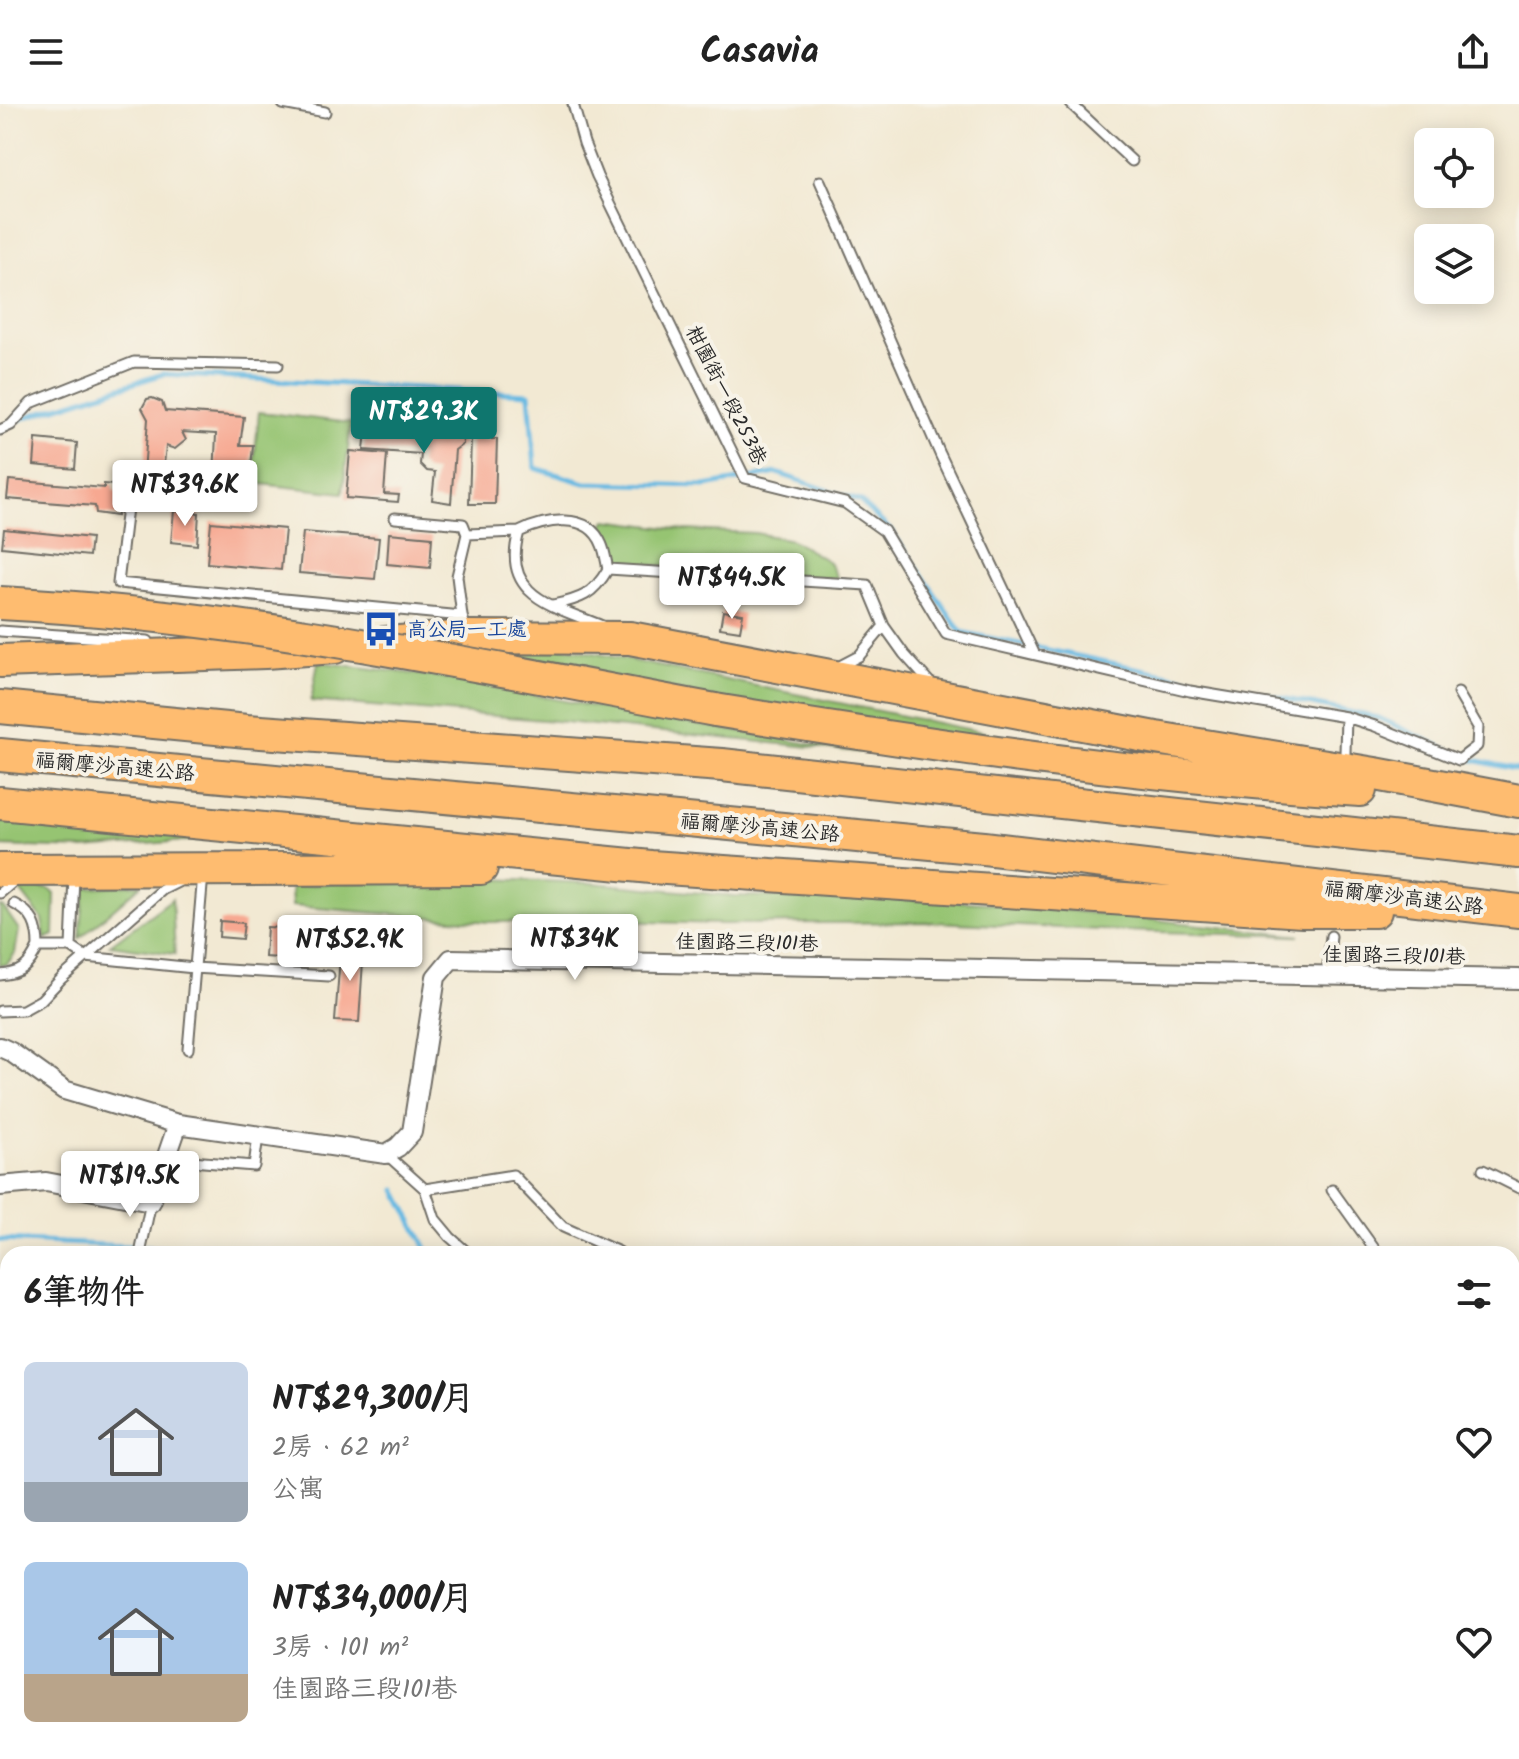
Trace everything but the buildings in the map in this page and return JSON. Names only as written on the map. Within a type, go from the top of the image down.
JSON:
[{"type":"highway","points":[[0,603],[72,606],[317,636],[715,710],[930,745],[1237,782],[1519,803]]},
{"type":"highway","points":[[0,661],[265,652],[465,626],[630,638],[1519,803]]},
{"type":"highway","points":[[0,707],[247,731],[722,765],[1519,852]]},
{"type":"highway","name":"福爾摩沙高速公路","points":[[0,755],[984,848],[1514,911]]},
{"type":"highway","points":[[0,803],[651,867],[1303,911],[1514,911]]},
{"type":"highway","points":[[13,870],[651,867]]},
{"type":"street","name":"佳園路三段101巷","points":[[386,1154],[398,1147],[412,1132],[436,977],[451,959],[1519,979]]},
{"type":"street","points":[[0,1047],[64,1090],[178,1124],[386,1154]]},
{"type":"street","points":[[0,1186],[46,1182],[151,1202],[178,1124]]},
{"type":"lane","points":[[283,104],[325,112]]},
{"type":"lane","name":"柑園街一段253巷","points":[[573,104],[597,176],[745,478],[845,503],[884,531],[946,634],[1190,691],[1346,717],[1459,760],[1477,746],[1478,727],[1458,693]]},
{"type":"lane","points":[[1071,104],[1132,161]]},
{"type":"lane","points":[[820,181],[940,454],[1034,653]]},
{"type":"lane","points":[[0,430],[11,425],[31,403],[134,362],[278,365]]},
{"type":"lane","points":[[128,499],[118,583],[465,626],[457,576],[467,534],[463,524],[395,518]]},
{"type":"lane","points":[[467,534],[519,532],[538,523],[565,520],[585,526],[601,542],[608,569],[598,585],[580,599],[553,605]]},
{"type":"lane","points":[[519,532],[513,552],[519,579],[529,594],[630,638]]},
{"type":"lane","points":[[608,569],[867,585],[884,626],[904,654],[944,698]]},
{"type":"lane","points":[[824,674],[859,656],[884,626]]},
{"type":"lane","points":[[0,631],[157,642]]},
{"type":"lane","points":[[173,643],[265,652]]},
{"type":"lane","points":[[1345,753],[1346,717]]},
{"type":"lane","points":[[0,893],[13,870]]},
{"type":"lane","points":[[71,947],[75,870]]},
{"type":"lane","points":[[0,1011],[23,1010],[41,1000],[162,890],[203,871]]},
{"type":"lane","points":[[188,1049],[203,871]]},
{"type":"lane","points":[[0,975],[19,973],[31,962],[38,947],[38,931],[33,918],[14,904]]},
{"type":"lane","points":[[1327,975],[1331,936]]},
{"type":"lane","points":[[38,947],[71,947],[86,957],[194,968],[329,976]]},
{"type":"lane","points":[[166,1159],[254,1166],[258,1136]]},
{"type":"lane","points":[[386,1154],[425,1189],[435,1219],[460,1246]]},
{"type":"lane","points":[[1483,1170],[1519,1188]]},
{"type":"lane","points":[[425,1189],[513,1175],[563,1227],[606,1246]]},
{"type":"lane","points":[[1332,1190],[1372,1246]]},
{"type":"lane","points":[[142,1246],[151,1202]]},
{"type":"green space","points":[[259,412],[351,423],[343,493],[252,483]]},
{"type":"green space","points":[[606,520],[684,530],[755,533],[792,540],[829,562],[838,579],[614,562],[608,543],[599,533]]},
{"type":"green space","points":[[556,646],[1026,741],[907,733],[452,650]]},
{"type":"green space","points":[[318,662],[440,677],[859,752],[555,721],[311,701]]},
{"type":"green space","points":[[0,818],[209,839],[84,849],[0,846]]},
{"type":"green space","points":[[489,879],[592,883],[734,896],[855,897],[1010,904],[1300,936],[935,922],[490,922],[292,906],[291,887],[339,882]]},
{"type":"green space","points":[[16,885],[49,889],[55,894],[54,935],[45,939],[42,919]]},
{"type":"green space","points":[[141,885],[80,938],[85,888]]},
{"type":"green space","points":[[172,899],[175,954],[110,945]]},
{"type":"green space","points":[[0,906],[19,930],[15,953],[7,964],[0,965]]},
{"type":"waterway","points":[[20,419],[163,374],[529,394],[535,468],[585,483],[705,486],[777,473],[860,501],[892,532],[961,632],[1379,718],[1465,758],[1519,770]]},
{"type":"waterway","points":[[396,1190],[425,1246]]},
{"type":"waterway","points":[[0,1240],[125,1246]]},
{"type":"place","name":"高公局一工處","points":[[381,629]]}]
